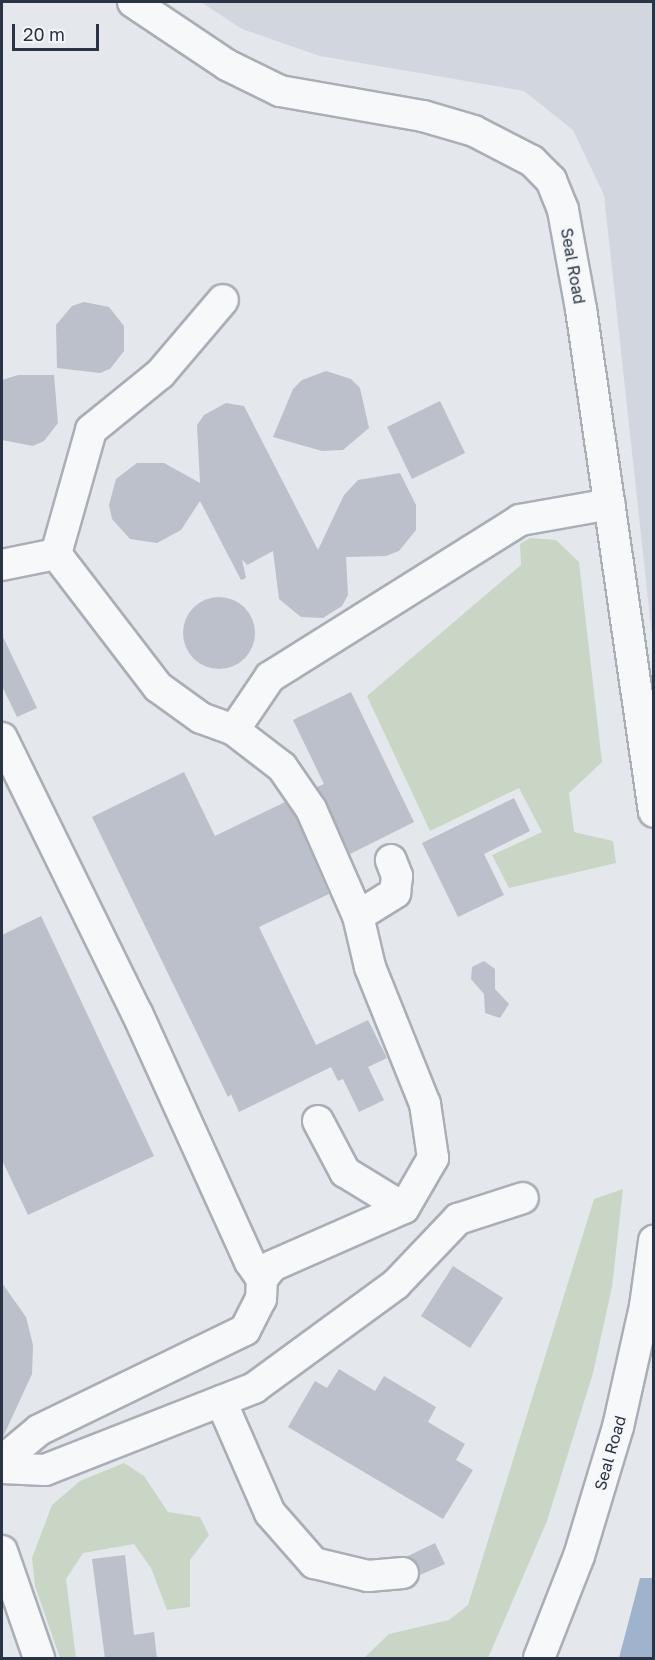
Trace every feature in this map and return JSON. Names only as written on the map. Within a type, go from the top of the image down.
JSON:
[{"type":"street","name":"Seal Road","points":[[133,2],[227,65],[280,91],[423,116],[474,131],[532,161],[552,180],[563,210],[581,309],[654,812]]},
{"type":"street","points":[[56,554],[91,430],[160,374],[223,300]]},
{"type":"street","points":[[234,730],[270,677],[520,520],[610,504]]},
{"type":"street","points":[[2,565],[56,554]]},
{"type":"street","points":[[2,1461],[39,1430],[245,1330],[261,1299],[262,1279],[272,1266],[404,1208],[433,1158],[425,1104],[370,967],[358,916],[311,809],[282,767],[234,730],[201,718],[158,687],[56,554]]},
{"type":"street","points":[[2,738],[136,1013],[249,1262],[262,1279]]},
{"type":"street","points":[[358,916],[395,893],[398,876],[392,860]]},
{"type":"street","points":[[318,1121],[345,1172],[404,1208]]},
{"type":"street","points":[[2,1468],[45,1470],[254,1388],[396,1284],[458,1220],[523,1198]]},
{"type":"street","name":"Seal Road","points":[[539,1659],[579,1556],[618,1427],[645,1306],[654,1240]]},
{"type":"street","points":[[221,1401],[270,1513],[314,1563],[369,1576],[403,1573]]},
{"type":"street","points":[[2,1551],[39,1659]]},
{"type":"shaded area","points":[[201,2],[653,2],[653,645],[604,195],[573,130],[524,91],[320,56],[242,29]]},
{"type":"green space","points":[[530,538],[556,540],[579,562],[602,762],[569,793],[574,832],[613,841],[616,863],[509,888],[492,855],[542,832],[519,788],[430,831],[367,696],[521,565],[520,544]]},
{"type":"green space","points":[[623,1189],[612,1287],[593,1373],[547,1521],[488,1658],[364,1658],[389,1634],[449,1620],[468,1605],[594,1199]]},
{"type":"green space","points":[[124,1463],[144,1476],[168,1512],[200,1517],[209,1535],[190,1560],[190,1607],[167,1610],[151,1568],[134,1544],[83,1553],[66,1579],[76,1658],[60,1658],[35,1586],[32,1558],[52,1505],[80,1481]]},
{"type":"water","points":[[640,1578],[653,1578],[653,1658],[619,1658]]},
{"type":"building","points":[[84,302],[109,307],[124,326],[124,351],[110,369],[100,373],[57,368],[56,325],[72,306]]},
{"type":"building","points":[[326,371],[351,379],[360,388],[369,428],[343,450],[322,451],[273,437],[293,389],[302,380]]},
{"type":"building","points":[[18,375],[54,375],[58,423],[44,441],[33,446],[2,440],[2,380]]},
{"type":"building","points":[[440,401],[465,453],[412,479],[387,427]]},
{"type":"building","points":[[226,403],[244,406],[318,550],[344,495],[358,480],[400,473],[416,505],[416,530],[399,551],[386,556],[346,557],[348,595],[342,606],[323,618],[301,617],[279,599],[273,551],[247,565],[242,559],[246,578],[241,580],[200,501],[181,530],[157,543],[130,539],[112,519],[109,505],[116,479],[137,463],[164,463],[200,483],[197,425],[204,415]]},
{"type":"building","points":[[212,597],[226,597],[245,607],[255,626],[255,640],[245,659],[226,669],[212,669],[193,659],[183,640],[183,626],[193,607]]},
{"type":"building","points":[[2,635],[37,708],[17,717],[2,686]]},
{"type":"building","points":[[351,692],[414,822],[350,854],[317,787],[324,784],[293,720]]},
{"type":"building","points":[[184,772],[215,836],[285,802],[296,817],[329,894],[259,927],[316,1045],[368,1020],[387,1058],[368,1067],[384,1100],[359,1112],[343,1079],[338,1081],[331,1067],[239,1112],[231,1094],[228,1097],[92,817]]},
{"type":"building","points":[[514,798],[530,831],[484,854],[504,895],[458,917],[422,843]]},
{"type":"building","points":[[41,916],[154,1156],[28,1215],[2,1160],[2,935]]},
{"type":"building","points":[[484,961],[495,969],[495,989],[509,1004],[500,1018],[485,1013],[484,994],[471,979],[472,967]]},
{"type":"building","points":[[453,1266],[503,1298],[470,1348],[421,1316]]},
{"type":"building","points":[[2,1283],[26,1317],[33,1345],[32,1374],[2,1439]]},
{"type":"building","points":[[339,1369],[375,1391],[384,1376],[436,1407],[428,1422],[465,1444],[456,1460],[473,1470],[443,1519],[288,1427],[315,1381],[327,1388]]},
{"type":"building","points":[[435,1543],[445,1564],[420,1575],[417,1564],[406,1557]]},
{"type":"building","points":[[125,1555],[134,1635],[154,1632],[157,1659],[105,1659],[92,1559]]}]
